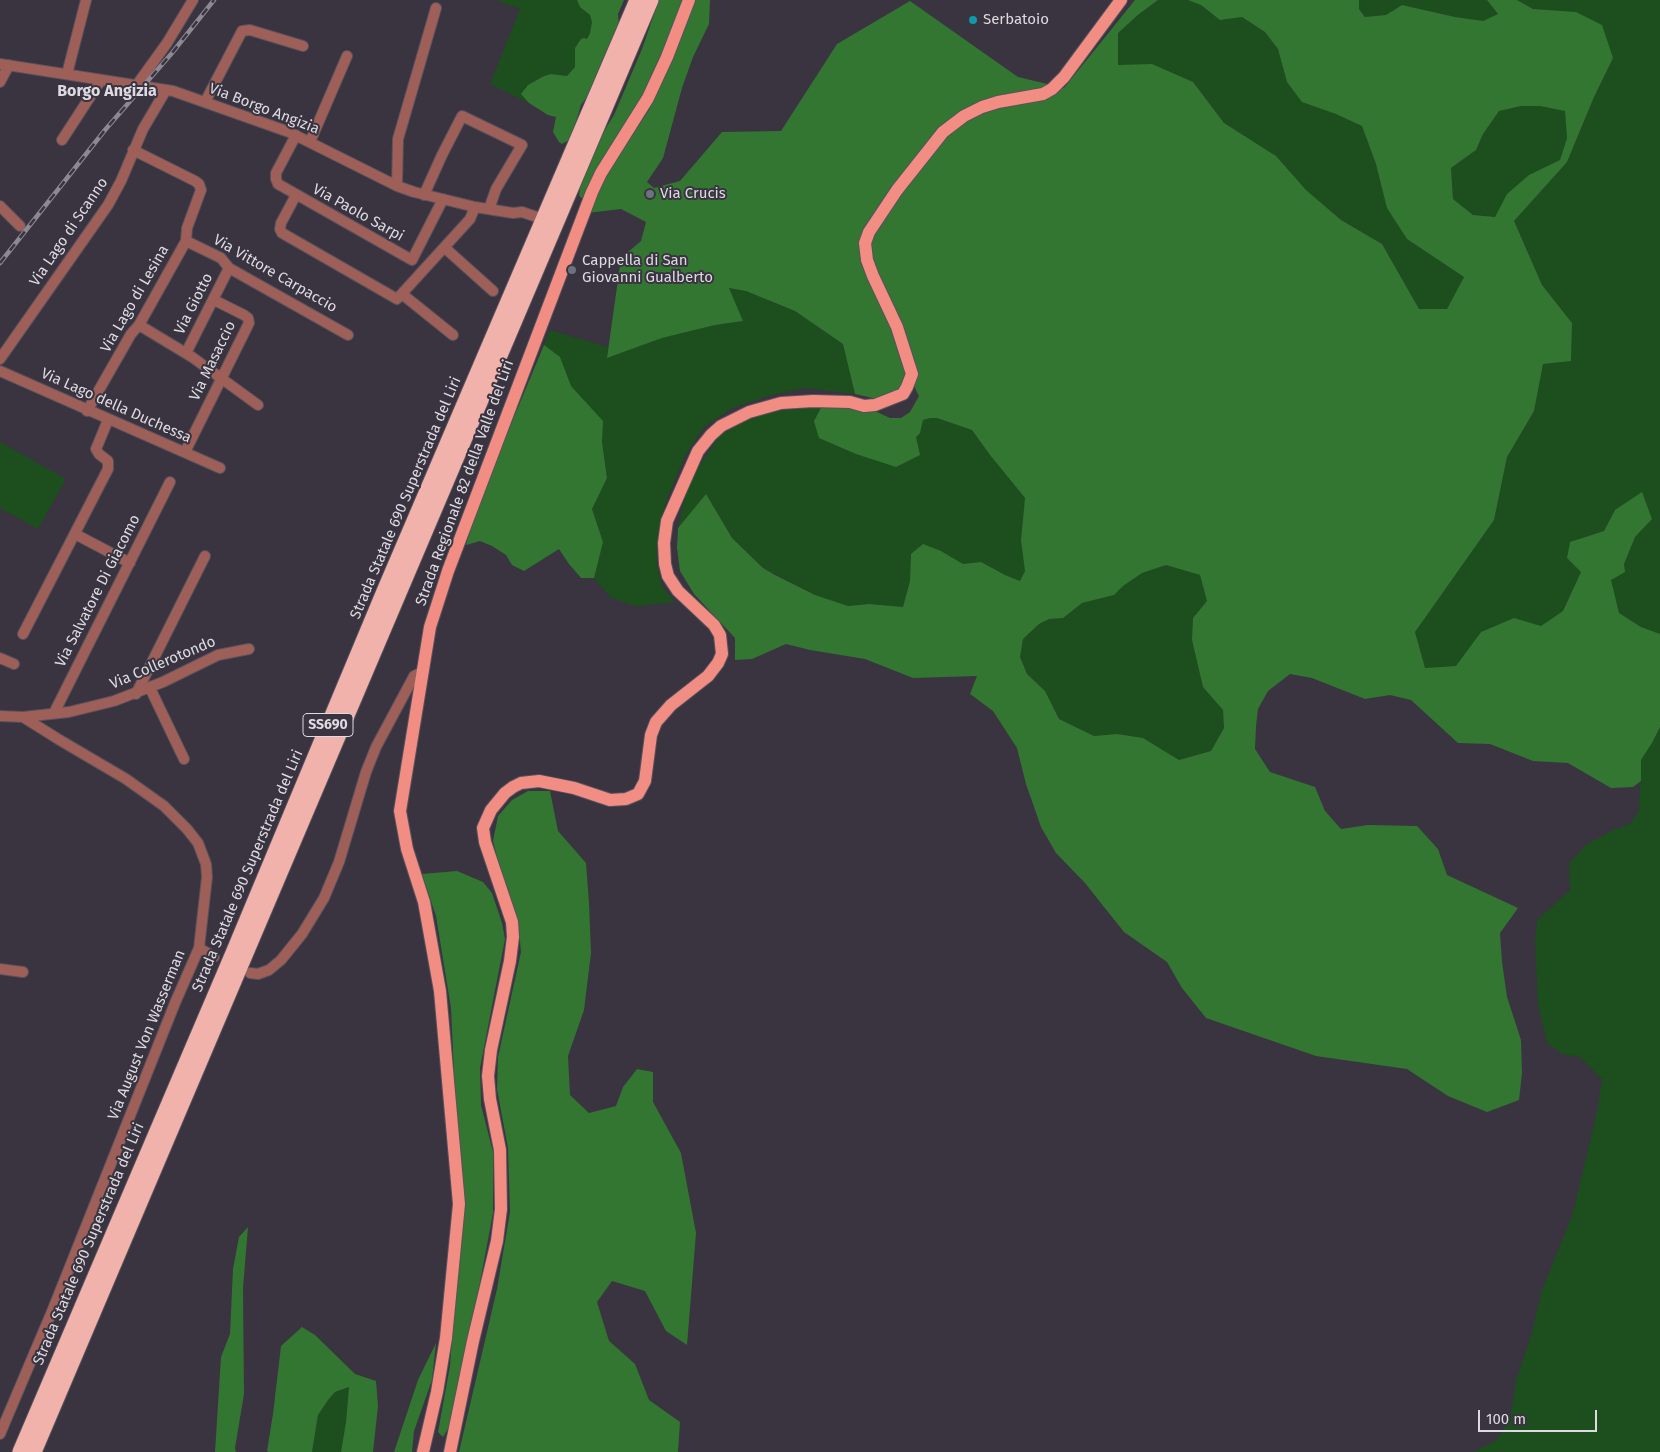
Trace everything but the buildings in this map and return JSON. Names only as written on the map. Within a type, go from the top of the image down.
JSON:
[{"type":"highway","name":"Strada Statale 690 Superstrada del Liri","points":[[20,1452],[233,953],[366,633],[638,0]]},
{"type":"highway","name":"Strada Statale 690 Superstrada del Liri","points":[[34,1452],[651,0]]},
{"type":"main road","name":"Strada Regionale 82 della Valle del Liri","points":[[423,1452],[437,1392],[446,1338],[459,1204],[440,991],[424,902],[407,849],[400,811],[430,627],[448,571],[584,211],[601,173],[648,98],[667,57],[689,0]]},
{"type":"main road","points":[[450,1452],[496,1241],[501,1209],[500,1150],[490,1099],[488,1076],[491,1050],[510,961],[513,937],[512,922],[485,842],[483,828],[491,810],[505,793],[513,787],[521,783],[539,780],[574,788],[610,800],[626,799],[638,794],[645,780],[651,735],[656,722],[671,704],[708,676],[718,664],[722,654],[720,635],[714,625],[678,591],[668,576],[665,564],[664,543],[667,521],[698,451],[721,426],[749,412],[781,403],[814,401],[850,402],[864,406],[875,406],[903,394],[912,374],[897,327],[867,260],[865,250],[866,238],[897,190],[943,132],[964,116],[982,107],[998,102],[1044,94],[1052,90],[1064,77],[1121,0]]},
{"type":"street","points":[[67,74],[86,0]]},
{"type":"street","points":[[136,86],[167,43],[193,0]]},
{"type":"street","points":[[397,186],[398,139],[436,8]]},
{"type":"street","points":[[205,102],[244,30],[250,30],[303,46]]},
{"type":"street","points":[[310,142],[347,56]]},
{"type":"street","points":[[0,82],[5,64]]},
{"type":"street","name":"Via Borgo Angizia","points":[[5,64],[166,90],[296,135],[397,186],[424,195],[475,207],[513,213],[522,212],[537,217]]},
{"type":"street","points":[[62,140],[101,80]]},
{"type":"street","name":"Via Lago di Scanno","points":[[0,358],[108,206],[146,124],[166,90]]},
{"type":"street","points":[[424,195],[462,116],[522,145],[502,177],[489,209]]},
{"type":"street","name":"Via Paolo Sarpi","points":[[296,135],[275,176],[281,187],[412,260],[443,199]]},
{"type":"street","name":"Via Lago di Lesina","points":[[87,410],[132,332],[139,325],[186,241],[187,228],[201,190],[200,184],[134,150]]},
{"type":"street","points":[[296,195],[280,225],[282,233],[396,299],[470,219],[475,207]]},
{"type":"street","points":[[0,206],[20,226]]},
{"type":"street","name":"Via Vittore Carpaccio","points":[[186,241],[221,258],[229,268],[348,335]]},
{"type":"street","points":[[445,248],[493,291]]},
{"type":"street","name":"Via Giotto","points":[[186,353],[229,268]]},
{"type":"street","points":[[402,294],[453,335]]},
{"type":"street","name":"Via Masaccio","points":[[185,452],[248,327],[249,321],[244,315],[214,300]]},
{"type":"street","points":[[139,325],[186,353],[258,405]]},
{"type":"street","name":"Via Lago della Duchessa","points":[[0,371],[220,468]]},
{"type":"street","points":[[23,634],[108,467],[108,461],[96,449],[108,420]]},
{"type":"street","name":"Via Salvatore Di Giacomo","points":[[54,713],[170,482]]},
{"type":"street","points":[[75,534],[130,563]]},
{"type":"street","points":[[136,694],[205,556]]},
{"type":"street","name":"Via Collerotondo","points":[[0,716],[24,717],[91,707],[136,694],[214,656],[226,652],[249,649]]},
{"type":"street","points":[[0,658],[14,664]]},
{"type":"street","points":[[250,973],[258,974],[268,970],[281,960],[302,934],[324,898],[339,862],[366,772],[376,747],[414,676],[422,672]]},
{"type":"street","points":[[150,688],[184,759]]},
{"type":"street","name":"Via August Von Wasserman","points":[[0,1434],[53,1309],[178,995],[199,948],[207,873],[203,855],[192,835],[172,814],[146,792],[24,717]]},
{"type":"street","points":[[199,948],[214,957]]},
{"type":"street","points":[[0,969],[24,972]]},
{"type":"green space","points":[[496,0],[577,0],[580,7],[590,14],[592,22],[590,33],[586,40],[576,45],[575,48],[575,67],[567,76],[551,74],[528,85],[529,103],[539,108],[490,84],[520,9]]},
{"type":"green space","points":[[577,0],[624,0],[618,14],[619,26],[591,91],[581,105],[571,139],[562,144],[553,132],[556,117],[548,115],[529,103],[521,94],[528,85],[544,76],[551,74],[567,76],[575,67],[575,48],[581,39],[587,39],[592,22],[590,15],[580,7]]},
{"type":"green space","points":[[659,0],[683,0],[657,62],[655,73],[629,125],[595,170],[584,197],[581,198],[579,195],[581,183],[604,131],[614,115],[642,49]]},
{"type":"green space","points":[[695,0],[710,0],[709,24],[693,57],[682,88],[663,158],[647,182],[654,188],[680,181],[722,132],[781,131],[837,44],[910,1],[1018,77],[1064,88],[1135,0],[1158,0],[1118,33],[1118,65],[1152,64],[1193,82],[1224,123],[1276,156],[1306,190],[1341,220],[1382,244],[1419,309],[1447,309],[1464,277],[1407,239],[1387,208],[1376,164],[1362,126],[1302,102],[1287,82],[1278,49],[1265,32],[1242,17],[1220,20],[1201,5],[1188,0],[1359,0],[1359,9],[1365,17],[1386,15],[1402,5],[1455,17],[1483,21],[1498,14],[1487,0],[1517,0],[1533,9],[1576,12],[1602,25],[1613,58],[1594,97],[1567,162],[1514,221],[1542,285],[1572,323],[1571,361],[1543,364],[1534,411],[1507,457],[1494,520],[1415,632],[1425,668],[1456,666],[1481,632],[1514,618],[1541,626],[1563,611],[1581,572],[1567,558],[1570,542],[1604,531],[1615,510],[1642,492],[1652,519],[1635,537],[1624,564],[1625,572],[1611,580],[1619,613],[1641,627],[1660,634],[1660,727],[1641,760],[1641,781],[1633,787],[1611,788],[1568,763],[1533,761],[1490,744],[1458,743],[1411,700],[1390,695],[1365,699],[1312,678],[1290,674],[1268,691],[1258,709],[1256,726],[1255,749],[1270,772],[1315,787],[1325,811],[1341,829],[1368,825],[1417,826],[1438,849],[1447,875],[1518,908],[1500,933],[1507,997],[1521,1040],[1522,1073],[1519,1100],[1487,1112],[1448,1096],[1407,1069],[1316,1056],[1206,1018],[1182,988],[1167,962],[1124,932],[1085,883],[1056,853],[1041,827],[1026,784],[1017,748],[993,711],[970,694],[977,676],[913,678],[865,659],[786,644],[752,659],[735,660],[735,638],[694,594],[680,571],[677,548],[678,528],[706,494],[732,538],[763,568],[775,575],[815,595],[848,606],[869,604],[903,607],[910,581],[911,554],[923,544],[941,551],[963,564],[981,562],[1020,581],[1025,571],[1021,540],[1025,498],[972,430],[937,418],[923,420],[920,433],[916,437],[920,455],[896,467],[856,454],[819,438],[814,421],[822,406],[875,411],[890,418],[901,418],[910,412],[919,396],[914,386],[905,380],[899,391],[877,399],[855,394],[843,344],[795,311],[746,291],[729,288],[743,321],[715,325],[662,338],[607,358],[621,258],[641,241],[646,222],[621,209],[587,213],[602,181],[649,110]],"holes":[[[1521,106],[1540,106],[1565,111],[1567,138],[1560,160],[1529,175],[1507,194],[1495,217],[1473,215],[1453,199],[1451,168],[1476,150],[1483,134],[1499,111]],[[1166,565],[1200,575],[1207,601],[1193,618],[1192,640],[1203,687],[1223,710],[1224,728],[1211,751],[1179,760],[1143,738],[1117,734],[1094,736],[1059,719],[1045,691],[1027,674],[1020,657],[1023,639],[1039,624],[1049,619],[1063,618],[1082,603],[1114,595],[1123,586],[1142,573]]]},
{"type":"green space","points":[[1158,0],[1188,0],[1201,5],[1220,20],[1242,17],[1265,32],[1278,49],[1287,82],[1336,114],[1362,126],[1407,239],[1464,277],[1447,309],[1419,309],[1382,244],[1341,220],[1306,190],[1276,156],[1224,123],[1193,82],[1118,65],[1118,33]]},
{"type":"green space","points":[[1359,0],[1487,0],[1498,14],[1483,21],[1455,17],[1402,5],[1386,15],[1365,17],[1359,9]]},
{"type":"green space","points":[[1517,0],[1660,0],[1660,634],[1641,627],[1619,613],[1610,580],[1624,565],[1635,537],[1652,519],[1615,510],[1604,531],[1587,536],[1567,558],[1581,572],[1563,611],[1541,626],[1514,618],[1481,632],[1457,666],[1425,668],[1415,632],[1494,520],[1507,457],[1534,411],[1543,364],[1571,360],[1572,323],[1542,285],[1514,221],[1567,162],[1594,97],[1613,58],[1576,12],[1533,9]]},
{"type":"green space","points":[[1521,106],[1540,106],[1565,110],[1567,138],[1560,160],[1547,166],[1507,194],[1496,217],[1473,215],[1453,199],[1451,168],[1476,150],[1483,134],[1499,111]]},
{"type":"green space","points":[[729,287],[746,291],[795,311],[843,344],[855,394],[806,388],[772,395],[732,408],[703,428],[685,456],[667,499],[658,533],[657,563],[662,586],[675,602],[635,606],[611,598],[594,578],[603,542],[592,509],[607,478],[602,442],[602,421],[571,386],[560,357],[544,345],[550,330],[608,347],[607,358],[662,338],[715,325],[742,321]]},
{"type":"green space","points":[[544,345],[560,357],[571,386],[603,421],[602,442],[607,478],[592,509],[603,542],[594,578],[581,578],[559,549],[524,571],[512,565],[506,555],[492,546],[480,541],[466,545],[473,521]]},
{"type":"green space","points":[[822,406],[916,437],[920,433],[923,420],[930,418],[937,418],[972,430],[1025,498],[1021,540],[1025,571],[1020,581],[981,562],[963,564],[941,551],[911,554],[910,581],[903,607],[869,604],[848,606],[815,595],[763,568],[732,538],[706,494],[678,528],[686,491],[699,466],[719,437],[745,419],[777,411]]},
{"type":"green space","points":[[0,442],[66,479],[38,529],[0,508]]},
{"type":"green space","points":[[1166,565],[1200,575],[1207,601],[1193,618],[1192,640],[1203,687],[1223,710],[1224,728],[1211,751],[1179,760],[1143,738],[1117,734],[1094,736],[1059,719],[1045,692],[1027,674],[1020,657],[1023,639],[1039,624],[1049,619],[1063,618],[1082,603],[1114,595],[1123,586],[1142,573]]},
{"type":"green space","points":[[1660,727],[1660,1452],[1473,1452],[1495,1441],[1510,1421],[1516,1380],[1532,1333],[1541,1293],[1573,1213],[1598,1107],[1602,1079],[1580,1057],[1562,1054],[1547,1043],[1538,1005],[1535,942],[1537,920],[1570,890],[1569,863],[1587,844],[1615,829],[1630,824],[1639,811],[1641,760]]},
{"type":"green space","points":[[528,791],[550,791],[558,831],[586,863],[591,953],[584,1010],[568,1056],[570,1095],[589,1113],[616,1106],[623,1087],[637,1069],[653,1072],[653,1102],[681,1153],[696,1233],[687,1345],[666,1331],[645,1291],[612,1281],[597,1302],[609,1341],[635,1364],[649,1400],[680,1422],[678,1452],[459,1452],[497,1289],[510,1212],[508,1148],[497,1089],[498,1057],[521,952],[518,920],[505,888],[493,841],[498,816],[512,800]]},
{"type":"green space","points":[[457,871],[483,882],[492,893],[505,939],[480,1068],[481,1105],[493,1152],[493,1213],[475,1309],[449,1427],[443,1437],[438,1432],[450,1366],[454,1311],[455,1095],[451,1008],[436,916],[422,874]]},
{"type":"green space","points":[[248,1227],[243,1288],[244,1394],[235,1448],[236,1452],[215,1452],[221,1357],[230,1334],[233,1269],[239,1237]]},
{"type":"green space","points":[[302,1327],[315,1335],[355,1374],[376,1381],[378,1406],[373,1452],[341,1452],[349,1387],[335,1392],[318,1415],[312,1452],[267,1451],[281,1346]]},
{"type":"green space","points":[[436,1343],[432,1380],[414,1431],[412,1452],[394,1452],[418,1380]]},
{"type":"green space","points":[[349,1387],[341,1452],[312,1452],[318,1415],[335,1392]]},
{"type":"railway","points":[[0,263],[105,130],[172,53],[214,0]]},
{"type":"place","name":"Serbatoio","points":[[973,20]]},
{"type":"place","name":"Via Crucis","points":[[650,194]]},
{"type":"place","name":"Cappella di San Giovanni Gualberto","points":[[572,270]]},
{"type":"district","name":"Borgo Angizia","points":[[107,92]]}]
